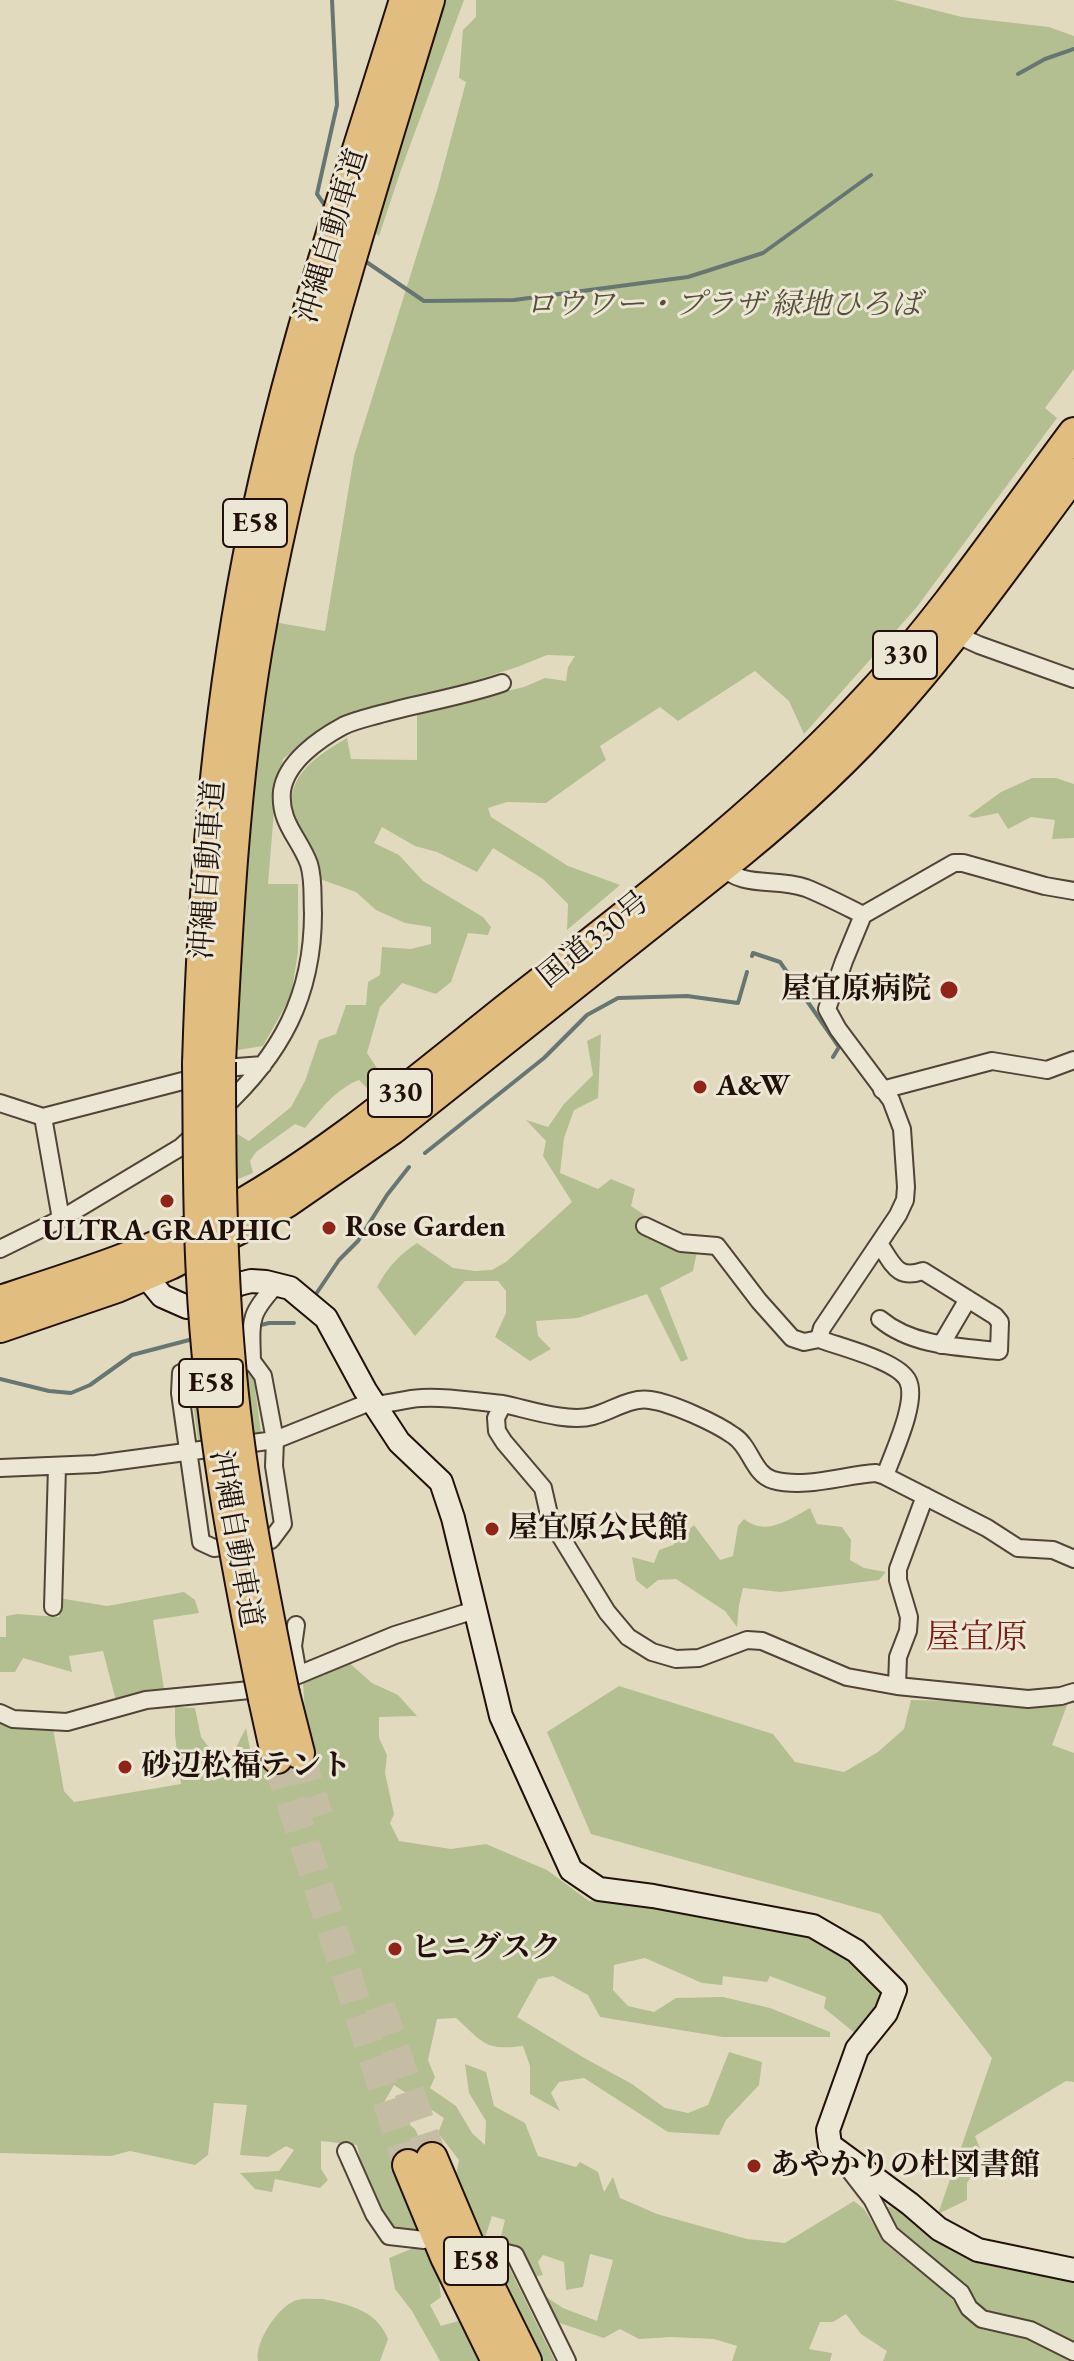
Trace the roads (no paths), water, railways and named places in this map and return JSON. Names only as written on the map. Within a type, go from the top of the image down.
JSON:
[{"type":"highway","name":"沖縄自動車道","points":[[288,1756],[282,1689],[247,1491],[229,1355],[209,1063],[204,925],[214,795],[229,671],[248,557],[303,334],[405,0]]},
{"type":"highway","name":"沖縄自動車道","points":[[209,1063],[235,809],[266,602],[291,482],[327,337],[429,0]]},
{"type":"highway","name":"国道330号","points":[[714,858],[875,691],[933,621],[1074,433]]},
{"type":"highway","name":"国道330号","points":[[0,1327],[117,1287],[143,1264],[309,1161],[714,858],[787,813],[894,707],[955,634],[1074,474]]},
{"type":"highway","name":"国道330号","points":[[0,1301],[107,1267],[143,1264]]},
{"type":"highway","name":"E58","points":[[497,2361],[446,2257],[420,2161],[470,2248],[526,2361]]},
{"type":"street","points":[[955,634],[1074,679]]},
{"type":"street","points":[[0,1249],[61,1219],[181,1147],[232,1100],[263,1065],[290,1023],[306,980],[311,949],[312,880],[308,863],[281,808],[283,787],[294,765],[314,745],[345,725],[502,683]]},
{"type":"street","points":[[714,858],[731,875],[741,880],[804,888],[863,915]]},
{"type":"street","points":[[819,1339],[822,1328],[880,1245],[905,1200],[902,1129],[891,1100],[838,1029],[827,1009],[863,915],[954,863],[1074,891]]},
{"type":"street","points":[[882,1090],[992,1061],[1047,1070],[1074,1060]]},
{"type":"street","points":[[0,1103],[43,1117],[237,1067],[263,1065]]},
{"type":"street","points":[[43,1117],[61,1219]]},
{"type":"street","points":[[645,1226],[681,1243],[717,1246],[792,1338],[804,1342],[819,1339],[901,1371],[909,1381],[908,1410],[885,1476]]},
{"type":"street","points":[[880,1245],[897,1270],[904,1274],[923,1271],[995,1316],[1000,1322],[999,1351],[941,1345],[890,1327],[880,1319]]},
{"type":"street","points":[[143,1264],[162,1296],[187,1307],[206,1305],[220,1294],[251,1281],[290,1288],[326,1318],[365,1390],[399,1442],[441,1482],[453,1518],[501,1716],[571,1870],[599,1889],[813,1926],[856,1951],[895,1990],[886,2013],[857,2049],[828,2130],[830,2145],[872,2199],[890,2234],[961,2293],[969,2308],[982,2319],[1030,2330],[1074,2352]]},
{"type":"street","points":[[252,1361],[195,1368],[181,1373],[180,1393],[201,1542],[214,1548],[271,1540],[283,1524],[274,1466],[275,1440],[263,1376],[252,1361],[251,1318],[277,1284]]},
{"type":"street","points":[[941,1345],[968,1299]]},
{"type":"street","points":[[0,1468],[57,1467],[275,1440],[365,1404],[377,1406],[416,1398],[503,1404],[559,1416],[590,1417],[638,1399],[653,1400],[683,1410],[736,1436],[750,1452],[760,1474],[773,1480],[808,1482],[876,1473],[987,1528],[1018,1548],[1053,1550],[1074,1559]]},
{"type":"street","points":[[503,1404],[496,1418],[497,1431],[543,1488],[550,1519],[607,1612],[628,1637],[652,1652],[676,1659],[699,1658],[747,1640],[762,1641],[847,1677],[897,1686],[1028,1699],[1074,1692]]},
{"type":"street","points":[[53,1607],[57,1467]]},
{"type":"street","points":[[897,1686],[898,1657],[908,1631],[909,1617],[898,1580],[898,1569],[925,1496]]},
{"type":"street","points":[[0,1713],[13,1719],[67,1722],[146,1700],[282,1689],[395,1635],[475,1610]]},
{"type":"street","points":[[282,1689],[296,1625]]},
{"type":"street","points":[[830,2145],[939,2229],[978,2250],[1074,2270]]},
{"type":"street","points":[[346,2151],[374,2214],[389,2236],[424,2240]]},
{"type":"street","points":[[490,2249],[515,2255],[567,2361]]},
{"type":"waterway","points":[[326,207],[317,194],[337,105],[332,0]]},
{"type":"waterway","points":[[1018,74],[1045,59],[1074,49]]},
{"type":"waterway","points":[[362,259],[424,301],[514,300],[688,277],[763,253],[871,175]]},
{"type":"waterway","points":[[752,956],[753,953],[780,962],[839,1047],[833,1057]]},
{"type":"waterway","points":[[425,1153],[544,1058],[587,1015],[618,998],[687,996],[738,1003],[747,972]]},
{"type":"waterway","points":[[316,1294],[339,1260],[358,1241],[409,1167]]},
{"type":"waterway","points":[[257,1326],[294,1323]]},
{"type":"waterway","points":[[0,1379],[71,1393],[90,1385],[132,1355],[193,1339]]},
{"type":"tunnel","points":[[299,1753],[318,1816]]},
{"type":"tunnel","points":[[277,1758],[408,2165]]},
{"type":"tunnel","points":[[380,2006],[432,2158]]},
{"type":"place","name":"屋宜原病院","points":[[949,990]]},
{"type":"place","name":"A&W","points":[[700,1087]]},
{"type":"place","name":"ULTRA GRAPHIC","points":[[167,1201]]},
{"type":"place","name":"Rose Garden","points":[[329,1228]]},
{"type":"place","name":"屋宜原公民館","points":[[492,1529]]},
{"type":"place","name":"砂辺松福テント","points":[[125,1767]]},
{"type":"place","name":"ヒニグスク","points":[[395,1949]]},
{"type":"place","name":"あやかりの杜図書館","points":[[754,2166]]},
{"type":"district","name":"屋宜原","points":[[977,1639]]},
{"type":"park label","name":"ロウワー・プラザ 緑地ひろば","points":[[723,306]]}]
